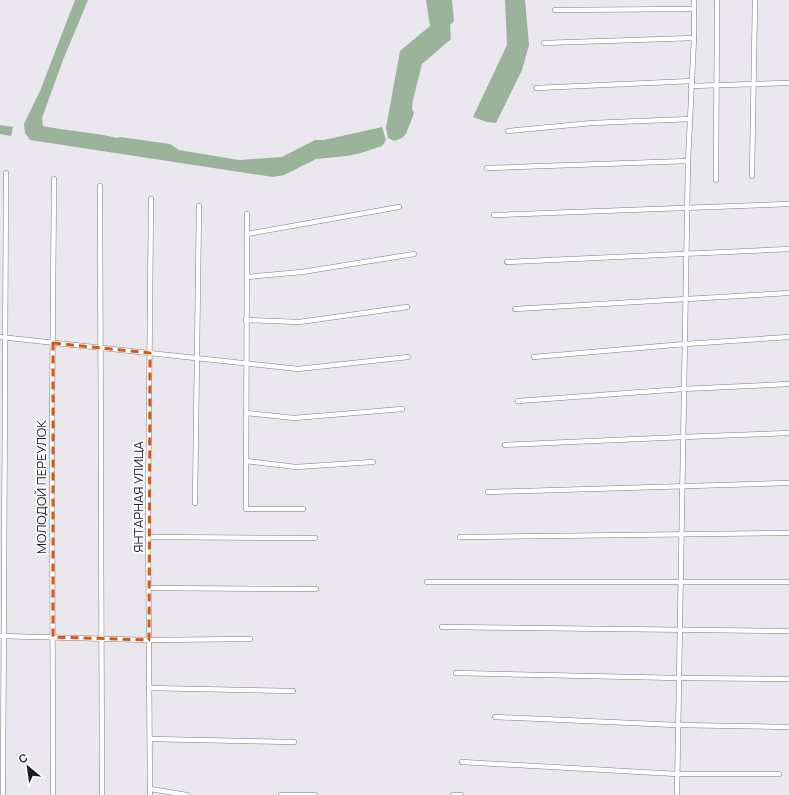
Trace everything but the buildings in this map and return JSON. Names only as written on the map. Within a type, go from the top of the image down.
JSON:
[{"type":"street","points":[[677,795],[683,389],[688,161],[694,38],[694,0]]},
{"type":"street","points":[[716,180],[718,0]]},
{"type":"street","points":[[752,176],[755,0]]},
{"type":"street","points":[[555,10],[694,9]]},
{"type":"street","points":[[544,43],[694,38]]},
{"type":"street","points":[[536,88],[789,83]]},
{"type":"street","points":[[508,131],[592,123],[690,119]]},
{"type":"street","points":[[487,168],[688,161]]},
{"type":"street","points":[[6,173],[2,337],[1,793],[9,795]]},
{"type":"street","name":"МОЛОДОЙ ПЕРЕУЛОК","points":[[53,795],[54,179]]},
{"type":"street","points":[[100,186],[102,795]]},
{"type":"street","name":"ЯНТАРНАЯ УЛИЦА","points":[[150,795],[149,537],[151,199]]},
{"type":"street","points":[[494,215],[789,204]]},
{"type":"street","points":[[195,503],[199,206]]},
{"type":"street","points":[[247,234],[400,208]]},
{"type":"street","points":[[247,214],[246,509],[303,509]]},
{"type":"street","points":[[507,262],[789,249]]},
{"type":"street","points":[[247,277],[302,272],[414,254]]},
{"type":"street","points":[[514,308],[789,293]]},
{"type":"street","points":[[246,320],[299,322],[406,307]]},
{"type":"street","points":[[2,337],[298,369],[408,357]]},
{"type":"street","points":[[534,357],[789,337]]},
{"type":"street","points":[[518,401],[683,389],[789,384]]},
{"type":"street","points":[[246,413],[294,418],[402,409]]},
{"type":"street","points":[[505,445],[789,433]]},
{"type":"street","points":[[246,460],[296,467],[373,462]]},
{"type":"street","points":[[488,492],[681,485],[789,483]]},
{"type":"street","points":[[460,537],[681,533],[789,533]]},
{"type":"street","points":[[149,537],[315,538]]},
{"type":"street","points":[[427,582],[789,582]]},
{"type":"street","points":[[149,588],[316,589]]},
{"type":"street","points":[[442,627],[789,631]]},
{"type":"street","points":[[2,636],[149,640],[250,639]]},
{"type":"street","points":[[456,673],[789,679]]},
{"type":"street","points":[[150,688],[293,690]]},
{"type":"street","points":[[496,717],[678,725],[789,727]]},
{"type":"street","points":[[150,739],[294,742]]},
{"type":"street","points":[[462,762],[677,774],[780,774]]},
{"type":"street","points":[[150,789],[187,795]]},
{"type":"street","points":[[281,795],[315,795]]},
{"type":"street","points":[[453,795],[461,795]]},
{"type":"highlighted area","points":[[53,343],[150,353],[149,640],[53,637]]},
{"type":"green space","points":[[75,0],[88,0],[63,60],[42,118],[43,126],[117,138],[120,137],[170,144],[179,150],[239,160],[282,157],[315,140],[324,140],[382,127],[386,140],[382,146],[361,153],[316,159],[284,175],[273,177],[30,140],[25,133],[24,124],[40,91]]},
{"type":"green space","points":[[426,0],[452,0],[454,21],[450,25],[451,39],[422,64],[413,100],[412,109],[414,113],[406,134],[402,138],[394,141],[388,138],[386,128],[400,51],[430,26]]},
{"type":"green space","points":[[505,0],[525,0],[529,45],[522,70],[496,123],[487,122],[473,117],[507,45]]},
{"type":"green space","points":[[0,125],[13,127],[11,136],[0,134]]}]
